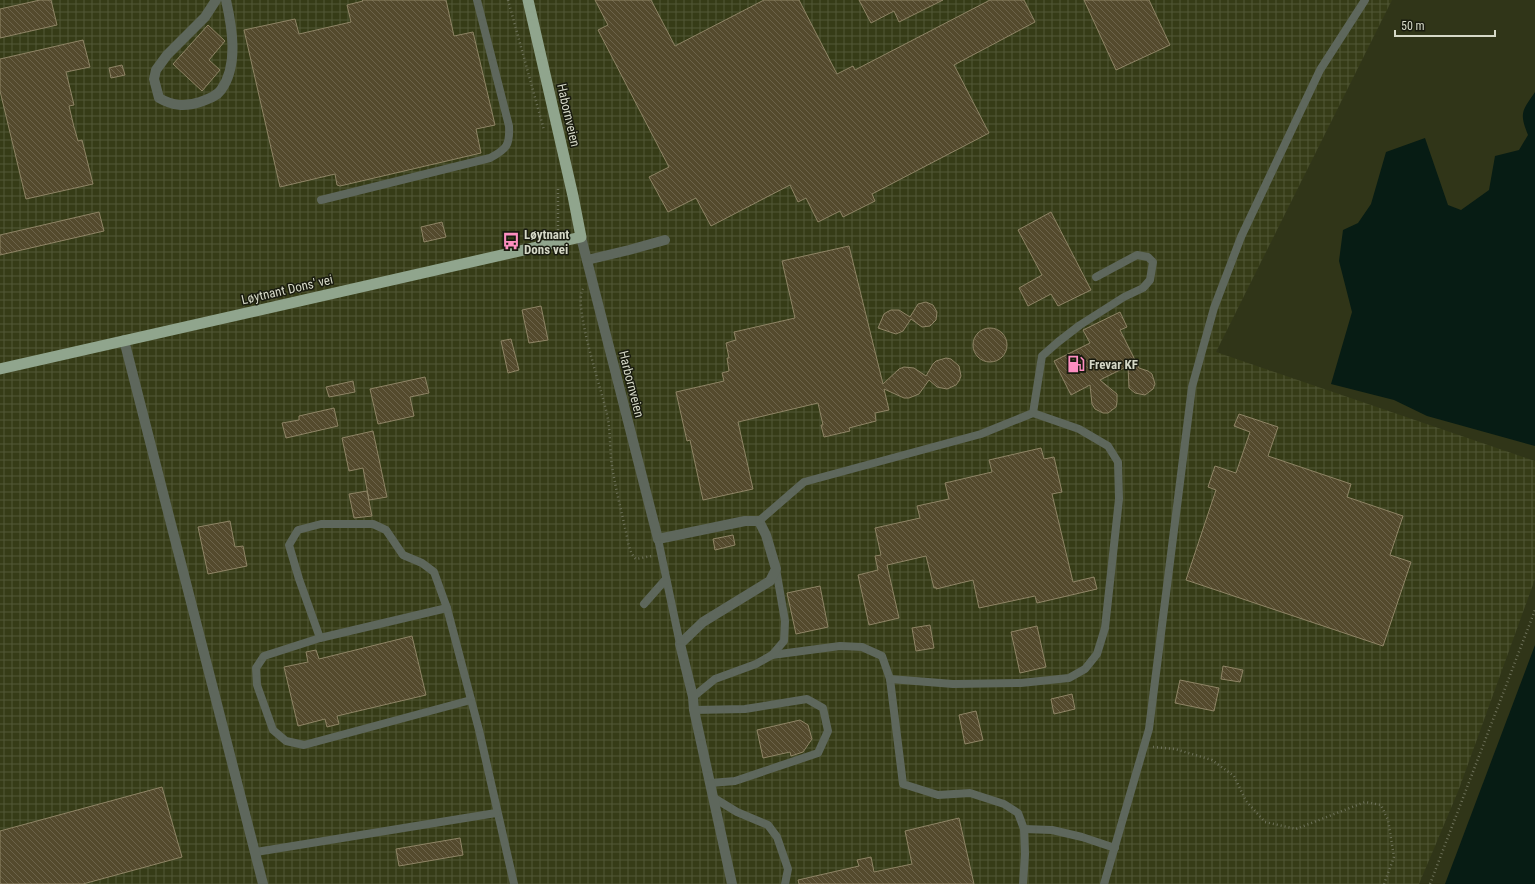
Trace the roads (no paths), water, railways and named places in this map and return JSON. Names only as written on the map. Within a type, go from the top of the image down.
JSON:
[{"type":"highway","name":"Habornveien","points":[[528,0],[574,196],[581,237]]},
{"type":"highway","name":"Løytnant Dons' vei","points":[[0,369],[581,237]]},
{"type":"street","points":[[216,0],[205,17],[167,55],[156,70],[154,79],[159,98],[180,106],[194,104],[212,98],[221,90],[230,71],[233,48],[231,21],[226,0]]},
{"type":"street","name":"Harbornveien","points":[[581,237],[658,538]]},
{"type":"street","points":[[587,260],[665,240]]},
{"type":"street","points":[[124,340],[263,884]]},
{"type":"street","points":[[658,538],[745,521],[759,521],[766,535],[776,569],[770,581],[703,622],[680,644],[694,697],[694,710],[732,884]]},
{"type":"lane","points":[[322,200],[490,158],[501,152],[507,146],[510,137],[509,126],[477,0]]},
{"type":"lane","points":[[1104,884],[1149,729],[1192,387],[1214,308],[1240,236],[1320,70],[1365,0]]},
{"type":"lane","points":[[1033,412],[1042,356],[1086,321],[1124,297],[1143,288],[1150,280],[1153,262],[1148,257],[1137,255],[1096,278]]},
{"type":"lane","points":[[759,521],[804,482],[981,434],[1033,412],[1079,429],[1108,446],[1118,462],[1118,514],[1105,628],[1097,654],[1085,669],[1069,678],[1021,683],[953,684],[890,679]]},
{"type":"lane","points":[[320,638],[298,579],[289,545],[298,530],[321,524],[373,524],[386,530],[403,555],[422,563],[434,572],[447,608],[471,700],[496,813],[514,884]]},
{"type":"lane","points":[[658,538],[680,644]]},
{"type":"lane","points":[[694,697],[715,679],[756,664],[772,655],[784,641],[785,622],[776,569]]},
{"type":"lane","points":[[644,604],[666,579]]},
{"type":"lane","points":[[447,608],[320,638],[264,656],[256,668],[257,684],[273,730],[286,741],[304,745],[471,700]]},
{"type":"lane","points":[[772,655],[840,646],[862,647],[882,656],[890,679],[903,784],[938,796],[970,793],[1004,804],[1018,813],[1024,829],[1025,854],[1023,884]]},
{"type":"lane","points":[[694,710],[744,709],[807,699],[823,708],[828,731],[818,753],[735,781],[711,783]]},
{"type":"lane","points":[[714,798],[737,812],[768,825],[777,837],[788,869],[785,884]]},
{"type":"lane","points":[[256,852],[496,813]]},
{"type":"lane","points":[[1024,829],[1052,830],[1082,837],[1115,848]]},
{"type":"place","name":"Løytnant Dons vei","points":[[511,241]]},
{"type":"place","name":"Frevar KF","points":[[1076,364]]}]
